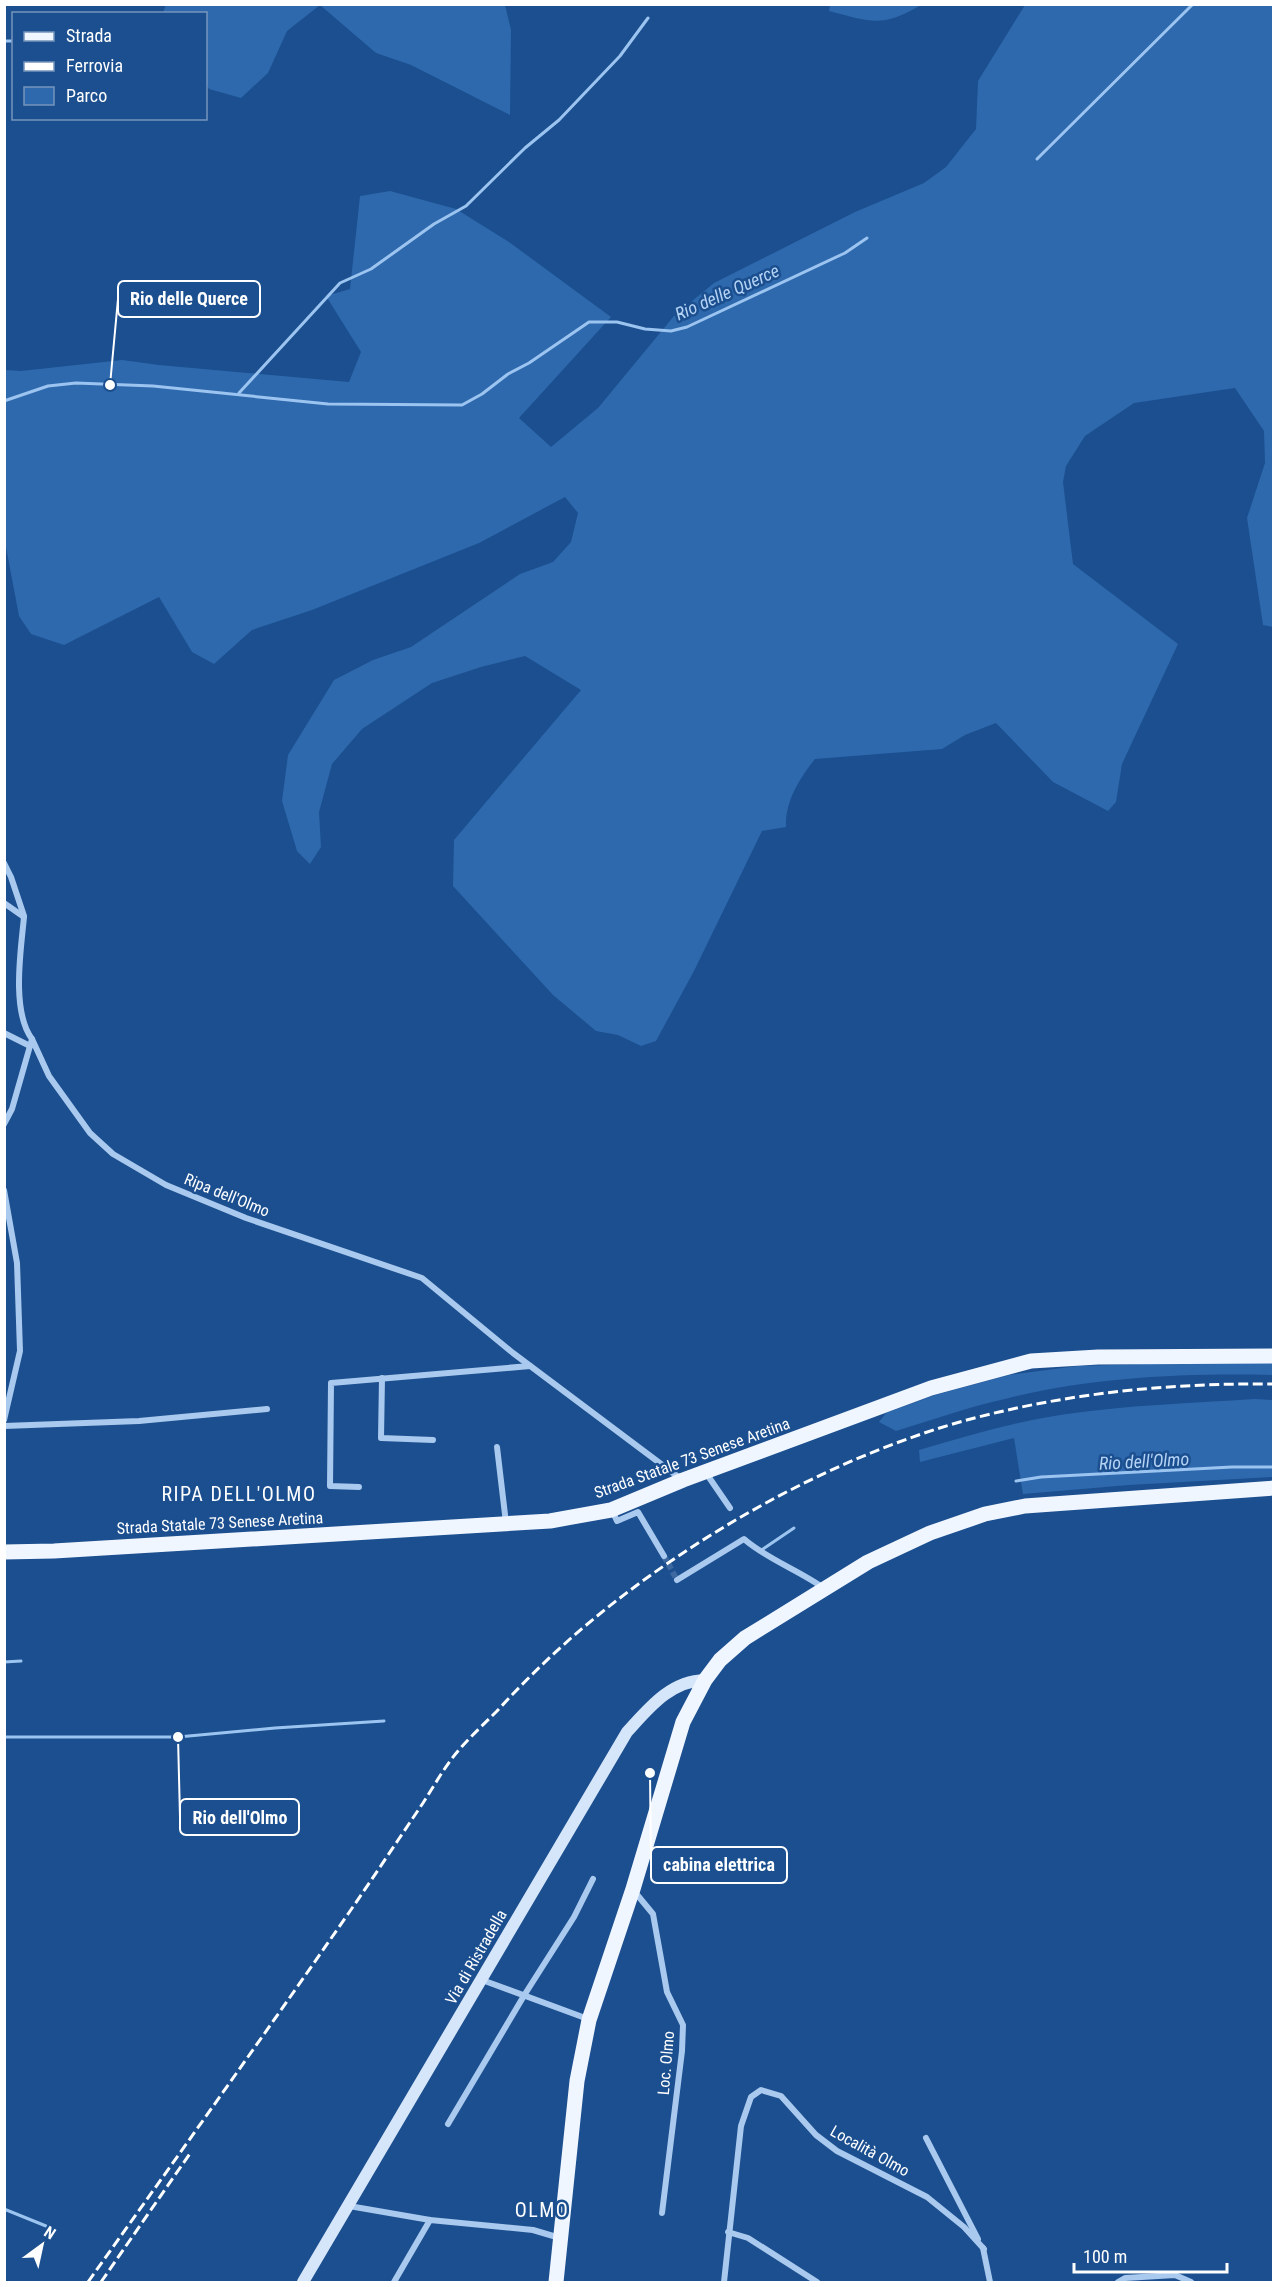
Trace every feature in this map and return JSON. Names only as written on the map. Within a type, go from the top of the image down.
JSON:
[{"type":"main road","name":"Strada Statale 73 Senese Aretina","points":[[4,1552],[550,1521],[611,1510],[683,1480],[931,1388],[1031,1361],[1098,1357],[1274,1356]]},
{"type":"main road","points":[[556,2283],[577,2081],[589,2020],[633,1889],[683,1722],[705,1680],[720,1660],[745,1638],[868,1562],[930,1533],[985,1514],[1025,1506],[1274,1488]]},
{"type":"street","points":[[4,862],[24,917]]},
{"type":"street","points":[[4,903],[24,917]]},
{"type":"street","name":"Ripa dell'Olmo","points":[[24,917],[19,962],[20,1003],[31,1042],[49,1076],[90,1133],[113,1154],[166,1185],[246,1218],[422,1278],[451,1304],[531,1366],[683,1480]]},
{"type":"street","points":[[4,1033],[31,1042],[12,1109],[4,1124]]},
{"type":"street","points":[[4,1190],[17,1263],[20,1351],[4,1420]]},
{"type":"street","points":[[359,1487],[330,1486],[331,1383],[531,1366]]},
{"type":"street","points":[[382,1378],[381,1438],[433,1440]]},
{"type":"street","points":[[4,1426],[139,1421],[267,1410]]},
{"type":"street","points":[[496,1446],[507,1525]]},
{"type":"street","points":[[706,1473],[730,1508]]},
{"type":"street","points":[[611,1510],[617,1521],[638,1512],[664,1557]]},
{"type":"street","points":[[677,1580],[744,1539],[758,1551],[808,1577],[825,1589]]},
{"type":"street","name":"Via di Ristradella","points":[[303,2283],[627,1732],[660,1697],[692,1680],[705,1680]]},
{"type":"street","points":[[448,2124],[525,1994],[574,1917],[592,1879]]},
{"type":"street","name":"Loc. Olmo","points":[[633,1889],[652,1914],[667,1992],[683,2025],[682,2051],[662,2213]]},
{"type":"street","points":[[482,1980],[525,1994],[589,2020]]},
{"type":"street","name":"Località Olmo","points":[[724,2283],[728,2232],[745,2109],[751,2097],[762,2090],[781,2096],[816,2135],[837,2151],[927,2197],[964,2227],[984,2249]]},
{"type":"street","name":"Località Olmo","points":[[926,2138],[984,2249],[990,2283]]},
{"type":"street","points":[[349,2206],[430,2220],[533,2230],[561,2238]]},
{"type":"street","points":[[394,2283],[430,2220]]},
{"type":"street","points":[[728,2232],[748,2238],[818,2283]]},
{"type":"street","points":[[1118,2283],[1125,2278],[1175,2276],[1191,2283]]},
{"type":"green space","points":[[166,4],[505,5],[511,30],[510,115],[411,65],[376,53],[320,5],[287,31],[268,73],[241,98],[209,89],[207,85],[207,12],[163,12]]},
{"type":"green space","points":[[830,4],[921,5],[896,17],[876,21],[829,11]]},
{"type":"green space","points":[[1025,5],[1273,5],[1273,627],[1263,625],[1247,518],[1265,463],[1264,431],[1235,388],[1134,403],[1085,436],[1066,466],[1063,482],[1073,564],[1178,644],[1122,764],[1116,802],[1108,811],[1053,782],[996,723],[965,735],[942,749],[815,759],[799,782],[791,799],[786,827],[762,831],[694,971],[656,1041],[641,1046],[618,1035],[596,1031],[553,995],[453,886],[454,840],[581,690],[525,656],[432,683],[362,729],[332,764],[319,812],[321,847],[310,864],[297,851],[282,801],[288,755],[334,680],[373,660],[411,647],[520,574],[553,562],[571,542],[578,513],[565,497],[479,543],[312,610],[252,630],[214,664],[192,652],[159,597],[64,645],[31,634],[19,616],[5,542],[5,370],[21,371],[122,360],[349,382],[361,352],[326,296],[350,289],[360,196],[390,191],[456,209],[509,242],[611,317],[519,418],[551,447],[598,408],[674,316],[714,283],[855,212],[924,183],[946,167],[976,129],[978,81]]},
{"type":"green space","points":[[1273,1362],[1273,1375],[1172,1376],[1105,1381],[991,1402],[896,1431],[879,1422],[886,1413],[935,1395],[1009,1375],[1078,1366]]},
{"type":"green space","points":[[1273,1400],[1273,1477],[1023,1494],[1014,1438],[920,1462],[919,1450],[992,1429],[1048,1417],[1137,1406]]},
{"type":"waterway","points":[[1037,159],[1193,4]]},
{"type":"waterway","points":[[239,393],[340,283],[371,269],[434,224],[466,206],[525,148],[559,120],[620,56],[648,18]]},
{"type":"waterway","points":[[4,41],[12,41]]},
{"type":"waterway","name":"Rio delle Querce","points":[[4,401],[48,386],[76,383],[153,386],[328,404],[462,405],[589,322],[617,322],[645,329],[671,331],[687,327],[845,253],[867,238]]},
{"type":"waterway","name":"Rio dell'Olmo","points":[[1016,1481],[1041,1477],[1232,1467],[1274,1467]]},
{"type":"waterway","name":"Rio dell'Olmo","points":[[763,1549],[794,1528]]},
{"type":"waterway","points":[[4,1662],[21,1661]]},
{"type":"waterway","name":"Rio dell'Olmo","points":[[4,1737],[178,1737],[384,1721]]},
{"type":"waterway","points":[[4,2209],[46,2226]]},
{"type":"tunnel","points":[[664,1556],[677,1580]]},
{"type":"railway","points":[[88,2282],[348,1914],[453,1757],[542,1665],[616,1601],[717,1531],[771,1500],[885,1447],[942,1427],[999,1412],[1101,1394],[1204,1385],[1274,1384]]},
{"type":"railway","points":[[101,2282],[191,2152]]},
{"type":"place","name":"Rio delle Querce","points":[[110,385]]},
{"type":"place","name":"Rio dell'Olmo","points":[[178,1737]]},
{"type":"place","name":"cabina elettrica","points":[[650,1773]]},
{"type":"district","name":"RIPA DELL'OLMO","points":[[239,1494]]},
{"type":"district","name":"OLMO","points":[[542,2210]]}]
